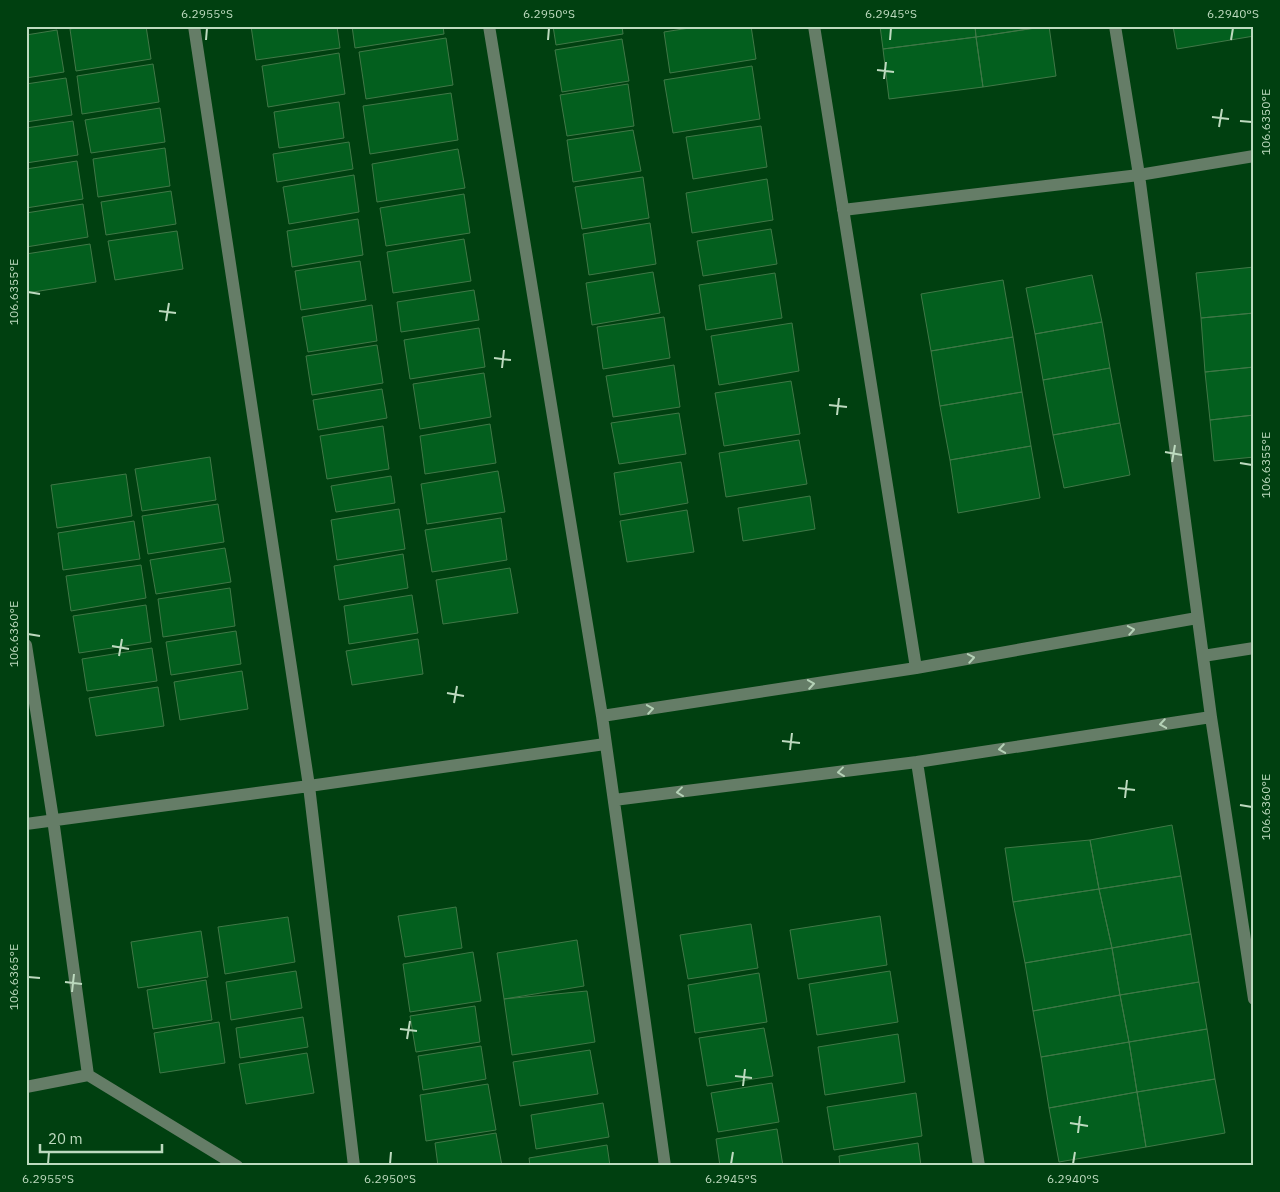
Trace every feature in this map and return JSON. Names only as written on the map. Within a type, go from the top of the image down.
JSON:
[{"type":"street","points":[[194,26],[309,786],[354,1166]]},
{"type":"street","points":[[489,26],[602,716],[665,1166]]},
{"type":"street","points":[[814,26],[916,668]]},
{"type":"street","points":[[1115,26],[1139,175],[1197,618],[1254,999]]},
{"type":"street","points":[[843,210],[1139,175],[1254,156]]},
{"type":"street","points":[[602,716],[916,668],[1197,618]]},
{"type":"street","points":[[26,645],[53,819],[88,1075]]},
{"type":"street","points":[[1203,656],[1254,648]]},
{"type":"street","points":[[614,800],[917,762],[1211,717]]},
{"type":"street","points":[[26,824],[605,744]]},
{"type":"street","points":[[917,762],[979,1166]]},
{"type":"street","points":[[26,1088],[88,1075],[237,1166]]},
{"type":"building","points":[[86,26],[146,26],[151,59],[76,71],[70,29]]},
{"type":"building","points":[[251,26],[337,26],[340,48],[256,60]]},
{"type":"building","points":[[352,26],[443,26],[444,34],[355,48]]},
{"type":"building","points":[[553,26],[622,26],[623,34],[556,45]]},
{"type":"building","points":[[702,26],[751,26],[756,59],[670,73],[664,32]]},
{"type":"building","points":[[880,26],[975,26],[976,37],[883,49]]},
{"type":"building","points":[[975,26],[1047,26],[976,37]]},
{"type":"building","points":[[1049,26],[1056,76],[983,87],[976,37]]},
{"type":"building","points":[[1173,26],[1254,26],[1254,36],[1177,49]]},
{"type":"building","points":[[57,30],[64,72],[26,78],[26,35]]},
{"type":"building","points":[[976,37],[983,87],[889,99],[883,49]]},
{"type":"building","points":[[446,38],[453,85],[366,99],[359,52]]},
{"type":"building","points":[[622,39],[629,81],[562,92],[555,50]]},
{"type":"building","points":[[339,53],[345,94],[268,107],[262,66]]},
{"type":"building","points":[[153,64],[159,102],[82,114],[77,76]]},
{"type":"building","points":[[752,66],[760,119],[673,133],[664,80]]},
{"type":"building","points":[[66,78],[72,115],[26,122],[26,84]]},
{"type":"building","points":[[628,84],[634,126],[567,136],[560,95]]},
{"type":"building","points":[[451,93],[458,140],[370,154],[363,106]]},
{"type":"building","points":[[339,102],[344,138],[279,148],[274,112]]},
{"type":"building","points":[[160,108],[165,142],[91,153],[85,120]]},
{"type":"building","points":[[73,121],[78,155],[26,163],[26,128]]},
{"type":"building","points":[[761,126],[767,167],[693,179],[686,137]]},
{"type":"building","points":[[633,130],[641,171],[573,182],[567,140]]},
{"type":"building","points":[[349,142],[353,169],[277,182],[273,154]]},
{"type":"building","points":[[165,148],[170,186],[98,197],[93,159]]},
{"type":"building","points":[[458,149],[465,188],[377,202],[372,164]]},
{"type":"building","points":[[77,161],[83,199],[26,208],[26,169]]},
{"type":"building","points":[[354,175],[359,212],[289,224],[283,187]]},
{"type":"building","points":[[643,177],[649,218],[582,229],[575,187]]},
{"type":"building","points":[[767,179],[773,220],[692,233],[686,193]]},
{"type":"building","points":[[171,191],[176,224],[106,235],[101,202]]},
{"type":"building","points":[[464,194],[470,233],[386,246],[380,208]]},
{"type":"building","points":[[83,204],[88,237],[26,247],[26,213]]},
{"type":"building","points":[[358,219],[363,255],[292,267],[287,231]]},
{"type":"building","points":[[650,223],[656,264],[589,275],[583,234]]},
{"type":"building","points":[[771,229],[777,264],[703,276],[697,241]]},
{"type":"building","points":[[177,231],[183,269],[115,280],[108,241]]},
{"type":"building","points":[[464,239],[471,281],[393,293],[387,252]]},
{"type":"building","points":[[90,244],[96,282],[27,293],[26,254]]},
{"type":"building","points":[[360,261],[366,300],[301,310],[295,271]]},
{"type":"building","points":[[1254,267],[1254,313],[1201,318],[1196,273]]},
{"type":"building","points":[[653,272],[660,313],[592,325],[586,283]]},
{"type":"building","points":[[775,273],[782,318],[706,330],[699,285]]},
{"type":"building","points":[[1092,275],[1102,322],[1035,334],[1026,288]]},
{"type":"building","points":[[1003,280],[1013,337],[931,351],[921,294]]},
{"type":"building","points":[[474,290],[479,320],[401,332],[397,302]]},
{"type":"building","points":[[372,305],[377,341],[308,352],[302,317]]},
{"type":"building","points":[[1254,313],[1254,367],[1205,372],[1201,318]]},
{"type":"building","points":[[664,317],[670,358],[603,369],[597,327]]},
{"type":"building","points":[[1102,322],[1110,368],[1043,380],[1035,334]]},
{"type":"building","points":[[792,323],[799,371],[719,385],[711,336]]},
{"type":"building","points":[[479,328],[485,367],[410,379],[404,340]]},
{"type":"building","points":[[1013,337],[1022,392],[940,406],[931,351]]},
{"type":"building","points":[[377,345],[383,383],[312,395],[306,356]]},
{"type":"building","points":[[674,365],[680,407],[613,417],[606,376]]},
{"type":"building","points":[[1254,367],[1254,415],[1210,420],[1205,372]]},
{"type":"building","points":[[1110,368],[1120,423],[1053,435],[1043,380]]},
{"type":"building","points":[[484,373],[491,417],[420,429],[413,384]]},
{"type":"building","points":[[791,381],[800,434],[724,446],[715,393]]},
{"type":"building","points":[[382,389],[387,418],[318,430],[313,400]]},
{"type":"building","points":[[1022,392],[1031,446],[950,460],[940,406]]},
{"type":"building","points":[[679,413],[686,454],[619,464],[611,423]]},
{"type":"building","points":[[1254,415],[1254,457],[1214,461],[1210,420]]},
{"type":"building","points":[[1120,423],[1130,475],[1064,488],[1053,435]]},
{"type":"building","points":[[490,424],[496,463],[425,474],[420,436]]},
{"type":"building","points":[[383,426],[389,469],[327,479],[320,436]]},
{"type":"building","points":[[799,440],[807,484],[726,497],[719,453]]},
{"type":"building","points":[[1031,446],[1040,498],[958,513],[950,460]]},
{"type":"building","points":[[210,457],[216,500],[142,511],[135,469]]},
{"type":"building","points":[[681,462],[688,503],[620,515],[614,473]]},
{"type":"building","points":[[498,471],[505,512],[427,524],[421,484]]},
{"type":"building","points":[[126,474],[132,516],[57,528],[51,485]]},
{"type":"building","points":[[391,476],[395,503],[336,512],[331,486]]},
{"type":"building","points":[[810,496],[815,529],[743,541],[738,508]]},
{"type":"building","points":[[218,504],[224,542],[148,554],[142,516]]},
{"type":"building","points":[[399,509],[405,549],[337,560],[331,520]]},
{"type":"building","points":[[687,510],[694,552],[627,562],[620,521]]},
{"type":"building","points":[[501,518],[507,560],[432,572],[425,530]]},
{"type":"building","points":[[134,521],[140,559],[63,570],[58,533]]},
{"type":"building","points":[[225,548],[231,582],[156,594],[150,560]]},
{"type":"building","points":[[403,554],[408,588],[339,600],[334,566]]},
{"type":"building","points":[[141,565],[146,598],[71,611],[66,576]]},
{"type":"building","points":[[510,568],[518,613],[443,624],[436,580]]},
{"type":"building","points":[[230,588],[235,626],[163,637],[158,599]]},
{"type":"building","points":[[412,595],[418,633],[349,644],[344,606]]},
{"type":"building","points":[[146,605],[151,642],[79,653],[73,616]]},
{"type":"building","points":[[236,631],[241,664],[171,675],[166,642]]},
{"type":"building","points":[[418,639],[423,674],[352,685],[346,651]]},
{"type":"building","points":[[152,648],[157,681],[87,691],[82,659]]},
{"type":"building","points":[[242,671],[248,709],[180,720],[174,682]]},
{"type":"building","points":[[158,687],[164,726],[96,736],[89,698]]},
{"type":"building","points":[[1172,825],[1181,876],[1099,889],[1090,840]]},
{"type":"building","points":[[1090,840],[1099,889],[1013,902],[1005,848]]},
{"type":"building","points":[[1181,876],[1191,934],[1112,948],[1099,889]]},
{"type":"building","points":[[1099,889],[1112,948],[1025,963],[1013,902]]},
{"type":"building","points":[[456,907],[462,948],[405,957],[398,916]]},
{"type":"building","points":[[880,916],[887,965],[798,979],[790,930]]},
{"type":"building","points":[[288,917],[295,962],[225,974],[218,927]]},
{"type":"building","points":[[751,924],[758,968],[688,979],[680,935]]},
{"type":"building","points":[[201,931],[208,977],[138,988],[131,942]]},
{"type":"building","points":[[1191,934],[1199,982],[1120,995],[1112,948]]},
{"type":"building","points":[[577,940],[584,986],[504,999],[497,953]]},
{"type":"building","points":[[1112,948],[1120,995],[1033,1011],[1025,963]]},
{"type":"building","points":[[473,952],[481,1001],[410,1012],[403,964]]},
{"type":"building","points":[[296,971],[302,1008],[231,1020],[226,982]]},
{"type":"building","points":[[890,971],[898,1022],[817,1035],[809,984]]},
{"type":"building","points":[[759,973],[767,1022],[695,1033],[688,985]]},
{"type":"building","points":[[206,980],[212,1020],[153,1029],[147,990]]},
{"type":"building","points":[[1199,982],[1207,1029],[1129,1042],[1120,995]]},
{"type":"building","points":[[587,991],[595,1042],[512,1055],[504,999]]},
{"type":"building","points":[[1120,995],[1129,1042],[1041,1057],[1033,1011]]},
{"type":"building","points":[[475,1006],[480,1042],[416,1052],[410,1016]]},
{"type":"building","points":[[303,1017],[308,1047],[240,1058],[236,1028]]},
{"type":"building","points":[[219,1022],[225,1063],[160,1073],[154,1033]]},
{"type":"building","points":[[764,1028],[773,1076],[707,1086],[699,1038]]},
{"type":"building","points":[[1207,1029],[1215,1079],[1137,1092],[1129,1042]]},
{"type":"building","points":[[898,1034],[905,1082],[825,1095],[818,1047]]},
{"type":"building","points":[[1129,1042],[1137,1092],[1049,1108],[1041,1057]]},
{"type":"building","points":[[481,1046],[486,1079],[423,1090],[418,1056]]},
{"type":"building","points":[[590,1050],[598,1094],[520,1106],[513,1062]]},
{"type":"building","points":[[307,1053],[314,1093],[246,1104],[239,1064]]},
{"type":"building","points":[[1215,1079],[1225,1133],[1146,1147],[1137,1092]]},
{"type":"building","points":[[772,1083],[779,1122],[718,1132],[711,1093]]},
{"type":"building","points":[[488,1084],[496,1130],[426,1141],[420,1095]]},
{"type":"building","points":[[1137,1092],[1146,1147],[1059,1162],[1049,1108]]},
{"type":"building","points":[[916,1093],[922,1136],[834,1150],[827,1107]]},
{"type":"building","points":[[603,1103],[609,1137],[536,1149],[531,1115]]},
{"type":"building","points":[[777,1129],[783,1166],[720,1166],[716,1139]]},
{"type":"building","points":[[496,1133],[502,1166],[438,1166],[435,1143]]},
{"type":"building","points":[[918,1143],[921,1166],[840,1166],[839,1156]]},
{"type":"building","points":[[607,1145],[610,1166],[530,1166],[529,1158]]}]
